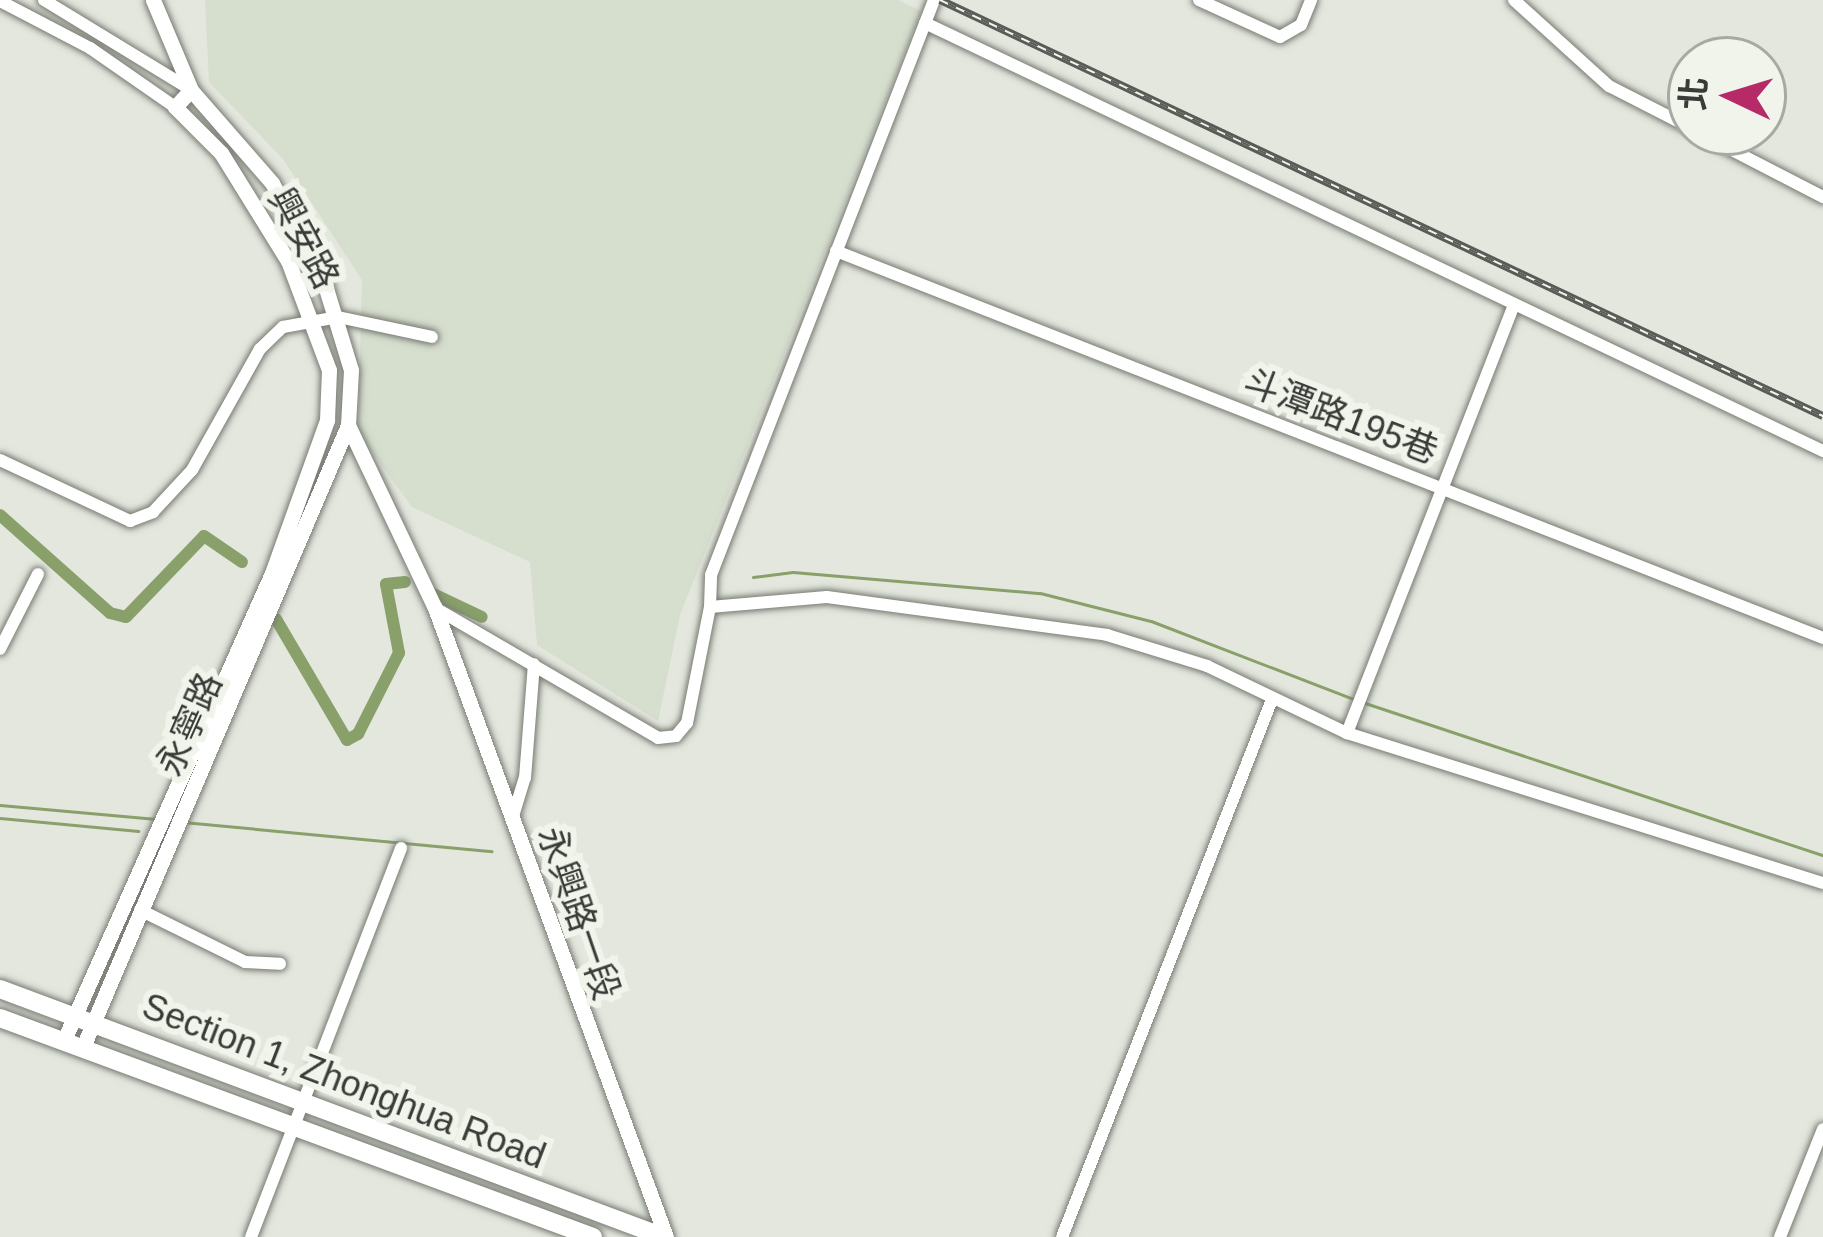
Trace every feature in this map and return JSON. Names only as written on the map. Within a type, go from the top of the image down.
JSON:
[{"type":"main road","name":"Section 1, Zhonghua Road","points":[[0,989],[665,1237]]},
{"type":"main road","name":"Section 1, Zhonghua Road","points":[[0,1018],[593,1237]]},
{"type":"street","points":[[0,1],[90,48],[175,107],[191,90],[44,0]]},
{"type":"street","name":"興安路","points":[[152,0],[191,90],[272,183],[338,317],[351,370],[349,425],[435,608]]},
{"type":"street","points":[[435,608],[658,738],[676,736],[691,711],[710,607],[711,574],[934,0]]},
{"type":"street","points":[[1198,0],[1280,37],[1296,30],[1311,0]]},
{"type":"street","points":[[1514,0],[1610,86],[1667,116]]},
{"type":"street","points":[[925,23],[1823,451]]},
{"type":"street","name":"興安路","points":[[175,107],[221,153],[270,227],[329,370],[327,420]]},
{"type":"street","points":[[1744,156],[1823,197]]},
{"type":"street","name":"斗潭路195巷","points":[[836,251],[1823,638]]},
{"type":"street","points":[[1347,733],[1514,304]]},
{"type":"street","points":[[0,460],[130,521],[153,512],[193,470],[260,349],[283,327],[311,317],[338,317],[432,337]]},
{"type":"street","points":[[327,420],[349,425]]},
{"type":"street","name":"永寧路","points":[[73,1043],[73,1015],[272,573],[327,420]]},
{"type":"street","name":"永寧路","points":[[73,1043],[93,1021],[349,425]]},
{"type":"street","points":[[0,649],[38,574]]},
{"type":"street","points":[[710,607],[827,597],[1046,624],[1169,652],[1347,733],[1823,883]]},
{"type":"street","name":"永興路一段","points":[[435,608],[514,814],[526,870],[665,1237]]},
{"type":"street","points":[[514,814],[525,778],[534,664]]},
{"type":"street","points":[[1062,1237],[1271,702]]},
{"type":"street","points":[[251,1237],[400,848]]},
{"type":"street","points":[[140,910],[245,962],[280,964]]},
{"type":"street","points":[[1780,1237],[1823,1129]]},
{"type":"shaded area","points":[[205,0],[898,0],[921,11],[680,615],[658,721],[537,645],[530,562],[412,507],[358,433],[362,280],[283,159],[209,82]]},
{"type":"waterway","points":[[0,515],[110,613],[126,617],[204,536],[242,562]]},
{"type":"waterway","points":[[753,577],[793,572],[1040,593],[1151,621],[1356,700]]},
{"type":"waterway","points":[[276,619],[347,740],[358,734],[399,653],[386,584],[405,582]]},
{"type":"waterway","points":[[431,593],[482,617]]},
{"type":"waterway","points":[[1365,703],[1823,855]]},
{"type":"waterway","points":[[0,805],[156,819]]},
{"type":"waterway","points":[[0,818],[138,831]]},
{"type":"waterway","points":[[183,822],[492,851]]},
{"type":"railway","points":[[940,0],[1823,416]]}]
